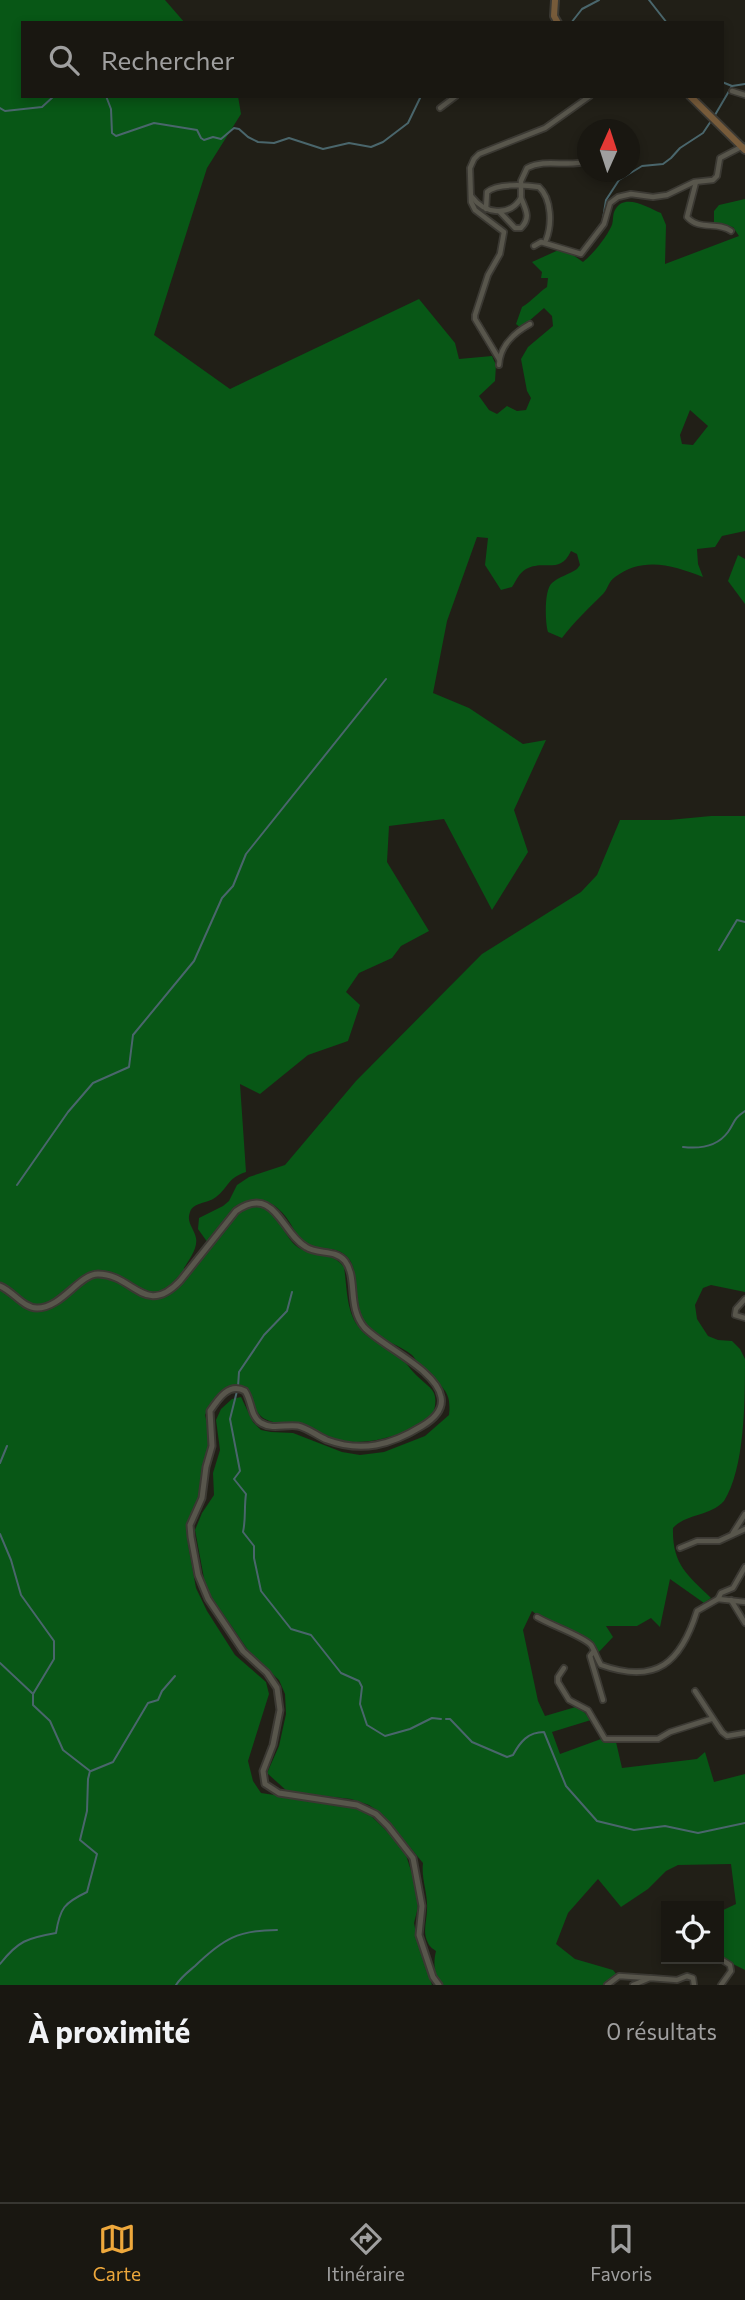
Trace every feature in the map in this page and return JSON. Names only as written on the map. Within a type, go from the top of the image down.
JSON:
[{"type":"main road","points":[[555,0],[557,21]]},
{"type":"main road","points":[[692,98],[744,147]]},
{"type":"street","points":[[732,91],[745,95]]},
{"type":"street","points":[[440,108],[453,98]]},
{"type":"street","points":[[530,324],[518,330],[505,344],[499,362],[475,319],[488,275],[500,254],[504,232],[475,211],[470,195],[470,168],[479,154],[545,128],[587,98]]},
{"type":"street","points":[[534,246],[541,242],[582,253],[601,229],[610,203],[618,197],[631,194],[653,197],[667,195],[696,182],[715,178],[720,158],[744,147]]},
{"type":"street","points":[[500,212],[515,228],[521,228],[526,223],[528,214],[521,198],[521,185],[527,168],[533,165],[577,164]]},
{"type":"street","points":[[696,182],[687,217],[697,225],[720,226],[731,231]]},
{"type":"street","points":[[486,209],[487,192],[490,189],[521,185],[539,187],[545,193],[551,223],[546,240]]},
{"type":"street","points":[[470,195],[480,206],[500,212],[511,209],[521,198]]},
{"type":"street","points":[[0,1286],[26,1305],[36,1308],[58,1300],[94,1274],[108,1276],[151,1296],[166,1294],[180,1281],[236,1211],[252,1203],[268,1206],[306,1247],[334,1254],[345,1262],[360,1321],[371,1333],[411,1360],[438,1388],[441,1397],[439,1412],[432,1420],[386,1444],[356,1447],[327,1440],[299,1426],[264,1424],[255,1417],[245,1391],[238,1387],[231,1388],[210,1411],[212,1446],[202,1498],[190,1525],[201,1585],[243,1651],[267,1672],[277,1688],[280,1710],[273,1745],[263,1771],[265,1784],[279,1793],[357,1805],[376,1814],[388,1826],[413,1858],[422,1906],[419,1936],[433,1977],[439,1985]]},
{"type":"street","points":[[745,1299],[735,1315],[745,1318]]},
{"type":"street","points":[[733,1534],[745,1514]]},
{"type":"street","points":[[680,1548],[697,1541],[719,1541],[745,1529]]},
{"type":"street","points":[[537,1617],[586,1642],[601,1665],[645,1673],[662,1668],[679,1649],[694,1623],[697,1611],[718,1598],[721,1593],[733,1588],[745,1567]]},
{"type":"street","points":[[718,1598],[745,1602]]},
{"type":"street","points":[[731,1600],[745,1623]]},
{"type":"street","points":[[594,1651],[590,1656],[603,1700]]},
{"type":"street","points":[[564,1668],[558,1682],[569,1700],[587,1710],[605,1739],[658,1739],[711,1718]]},
{"type":"street","points":[[695,1691],[711,1718],[727,1736],[745,1733]]},
{"type":"street","points":[[721,1985],[732,1971],[730,1965],[724,1961]]},
{"type":"street","points":[[607,1985],[619,1976],[677,1980],[691,1976],[694,1985]]},
{"type":"street","points":[[633,1985],[650,1979]]},
{"type":"green space","points":[[0,0],[165,0],[183,21],[21,21],[21,98],[238,98],[241,114],[207,168],[154,335],[230,389],[419,299],[455,343],[459,359],[492,356],[496,365],[495,381],[479,396],[489,410],[497,414],[507,406],[517,411],[526,410],[531,398],[527,391],[521,359],[528,347],[553,326],[552,316],[544,308],[521,328],[516,324],[522,307],[547,287],[548,278],[541,278],[542,272],[532,262],[563,248],[583,262],[606,236],[619,205],[630,202],[661,213],[666,225],[665,264],[739,236],[733,227],[714,225],[714,211],[719,205],[745,199],[745,531],[722,536],[715,547],[697,549],[698,564],[703,577],[658,565],[636,566],[626,570],[613,579],[603,594],[562,638],[548,632],[546,599],[549,586],[580,565],[577,554],[571,551],[562,563],[557,565],[540,565],[526,569],[512,587],[501,590],[485,565],[488,538],[477,537],[447,621],[433,693],[469,708],[523,744],[546,740],[514,810],[528,852],[492,910],[444,819],[389,826],[387,862],[429,931],[401,946],[392,958],[359,973],[346,992],[360,1005],[348,1041],[308,1055],[260,1094],[240,1084],[246,1172],[234,1178],[213,1199],[194,1207],[189,1216],[196,1246],[184,1268],[188,1274],[235,1214],[252,1205],[270,1212],[299,1248],[340,1262],[344,1267],[349,1305],[358,1326],[371,1339],[398,1355],[434,1394],[434,1411],[416,1426],[390,1437],[350,1442],[298,1423],[269,1421],[258,1413],[246,1387],[238,1385],[226,1388],[205,1415],[211,1439],[204,1462],[201,1490],[187,1529],[196,1588],[207,1611],[235,1655],[266,1682],[269,1694],[248,1761],[253,1781],[261,1793],[349,1806],[367,1812],[396,1840],[406,1855],[413,1877],[418,1907],[414,1923],[432,1985],[0,1985]],"holes":[[[690,410],[708,426],[693,445],[682,444],[680,435]]]},
{"type":"green space","points":[[738,555],[745,559],[745,604],[728,581]]},
{"type":"green space","points":[[745,816],[745,1292],[711,1285],[703,1288],[695,1305],[697,1319],[708,1336],[732,1341],[745,1359],[740,1453],[731,1487],[724,1501],[712,1510],[685,1520],[673,1528],[678,1560],[688,1575],[711,1598],[704,1603],[670,1579],[660,1627],[651,1618],[637,1626],[606,1626],[613,1637],[597,1654],[586,1640],[552,1626],[532,1611],[523,1630],[538,1701],[545,1716],[579,1706],[591,1720],[552,1732],[560,1754],[601,1739],[607,1743],[616,1742],[622,1768],[697,1759],[705,1752],[714,1782],[745,1774],[745,1970],[724,1960],[724,1910],[736,1904],[731,1864],[678,1865],[666,1871],[648,1889],[621,1907],[598,1879],[568,1913],[556,1944],[575,1959],[613,1970],[617,1975],[607,1985],[442,1985],[435,1969],[436,1951],[425,1935],[427,1903],[423,1863],[383,1815],[369,1805],[351,1799],[288,1792],[267,1773],[279,1746],[286,1714],[285,1694],[279,1680],[250,1653],[206,1589],[195,1530],[214,1495],[213,1473],[220,1450],[216,1420],[221,1409],[232,1399],[241,1397],[253,1422],[261,1430],[293,1433],[342,1452],[360,1455],[384,1452],[425,1436],[449,1415],[449,1399],[444,1389],[422,1370],[412,1355],[375,1334],[365,1322],[358,1304],[353,1266],[344,1254],[305,1243],[286,1217],[263,1200],[242,1205],[233,1212],[208,1243],[198,1229],[199,1218],[223,1206],[229,1201],[237,1185],[249,1177],[285,1165],[356,1081],[482,954],[581,892],[597,875],[620,820]]},
{"type":"waterway","points":[[573,21],[582,9],[599,0]]},
{"type":"waterway","points":[[649,0],[665,21]]},
{"type":"waterway","points":[[724,83],[732,86],[745,84]]},
{"type":"waterway","points":[[715,115],[732,86]]},
{"type":"waterway","points":[[0,108],[5,111],[42,107],[52,98]]},
{"type":"waterway","points":[[107,98],[111,109],[112,133],[116,136],[154,123],[197,130],[204,140],[213,137],[221,139],[234,128],[258,142],[274,143],[289,138],[323,149],[349,143],[371,147],[383,142],[408,123],[420,98]]},
{"type":"waterway","points":[[603,219],[606,200],[619,180],[642,166],[663,164],[680,148],[703,133],[711,121]]},
{"type":"waterway","points":[[17,1185],[68,1112],[93,1083],[129,1067],[133,1035],[194,961],[222,898],[233,886],[246,854],[386,679]]},
{"type":"waterway","points":[[719,950],[737,920],[745,922]]},
{"type":"waterway","points":[[683,1147],[696,1148],[719,1141],[745,1111]]},
{"type":"waterway","points":[[292,1292],[287,1311],[264,1335],[239,1372],[230,1419],[240,1471],[234,1479],[246,1494],[243,1532],[254,1546],[261,1591],[291,1629],[311,1635],[341,1673],[359,1681],[362,1687],[360,1704],[367,1725],[385,1736],[410,1729],[432,1718],[441,1719]]},
{"type":"waterway","points":[[0,1463],[7,1446]]},
{"type":"waterway","points":[[0,1534],[21,1595],[54,1641],[54,1659],[33,1694],[33,1705],[50,1721],[63,1750],[90,1771],[87,1811],[80,1840],[97,1854],[87,1892],[64,1907],[56,1933],[24,1942],[12,1950],[0,1964]]},
{"type":"waterway","points":[[0,1663],[32,1693]]},
{"type":"waterway","points":[[91,1771],[113,1762],[148,1703],[158,1700],[175,1676]]},
{"type":"waterway","points":[[446,1719],[450,1719],[472,1742],[507,1757],[513,1755],[529,1736],[544,1732],[566,1786],[597,1821],[634,1830],[665,1826],[698,1833],[745,1823]]},
{"type":"waterway","points":[[176,1985],[205,1957],[232,1938],[263,1930],[277,1930]]}]
